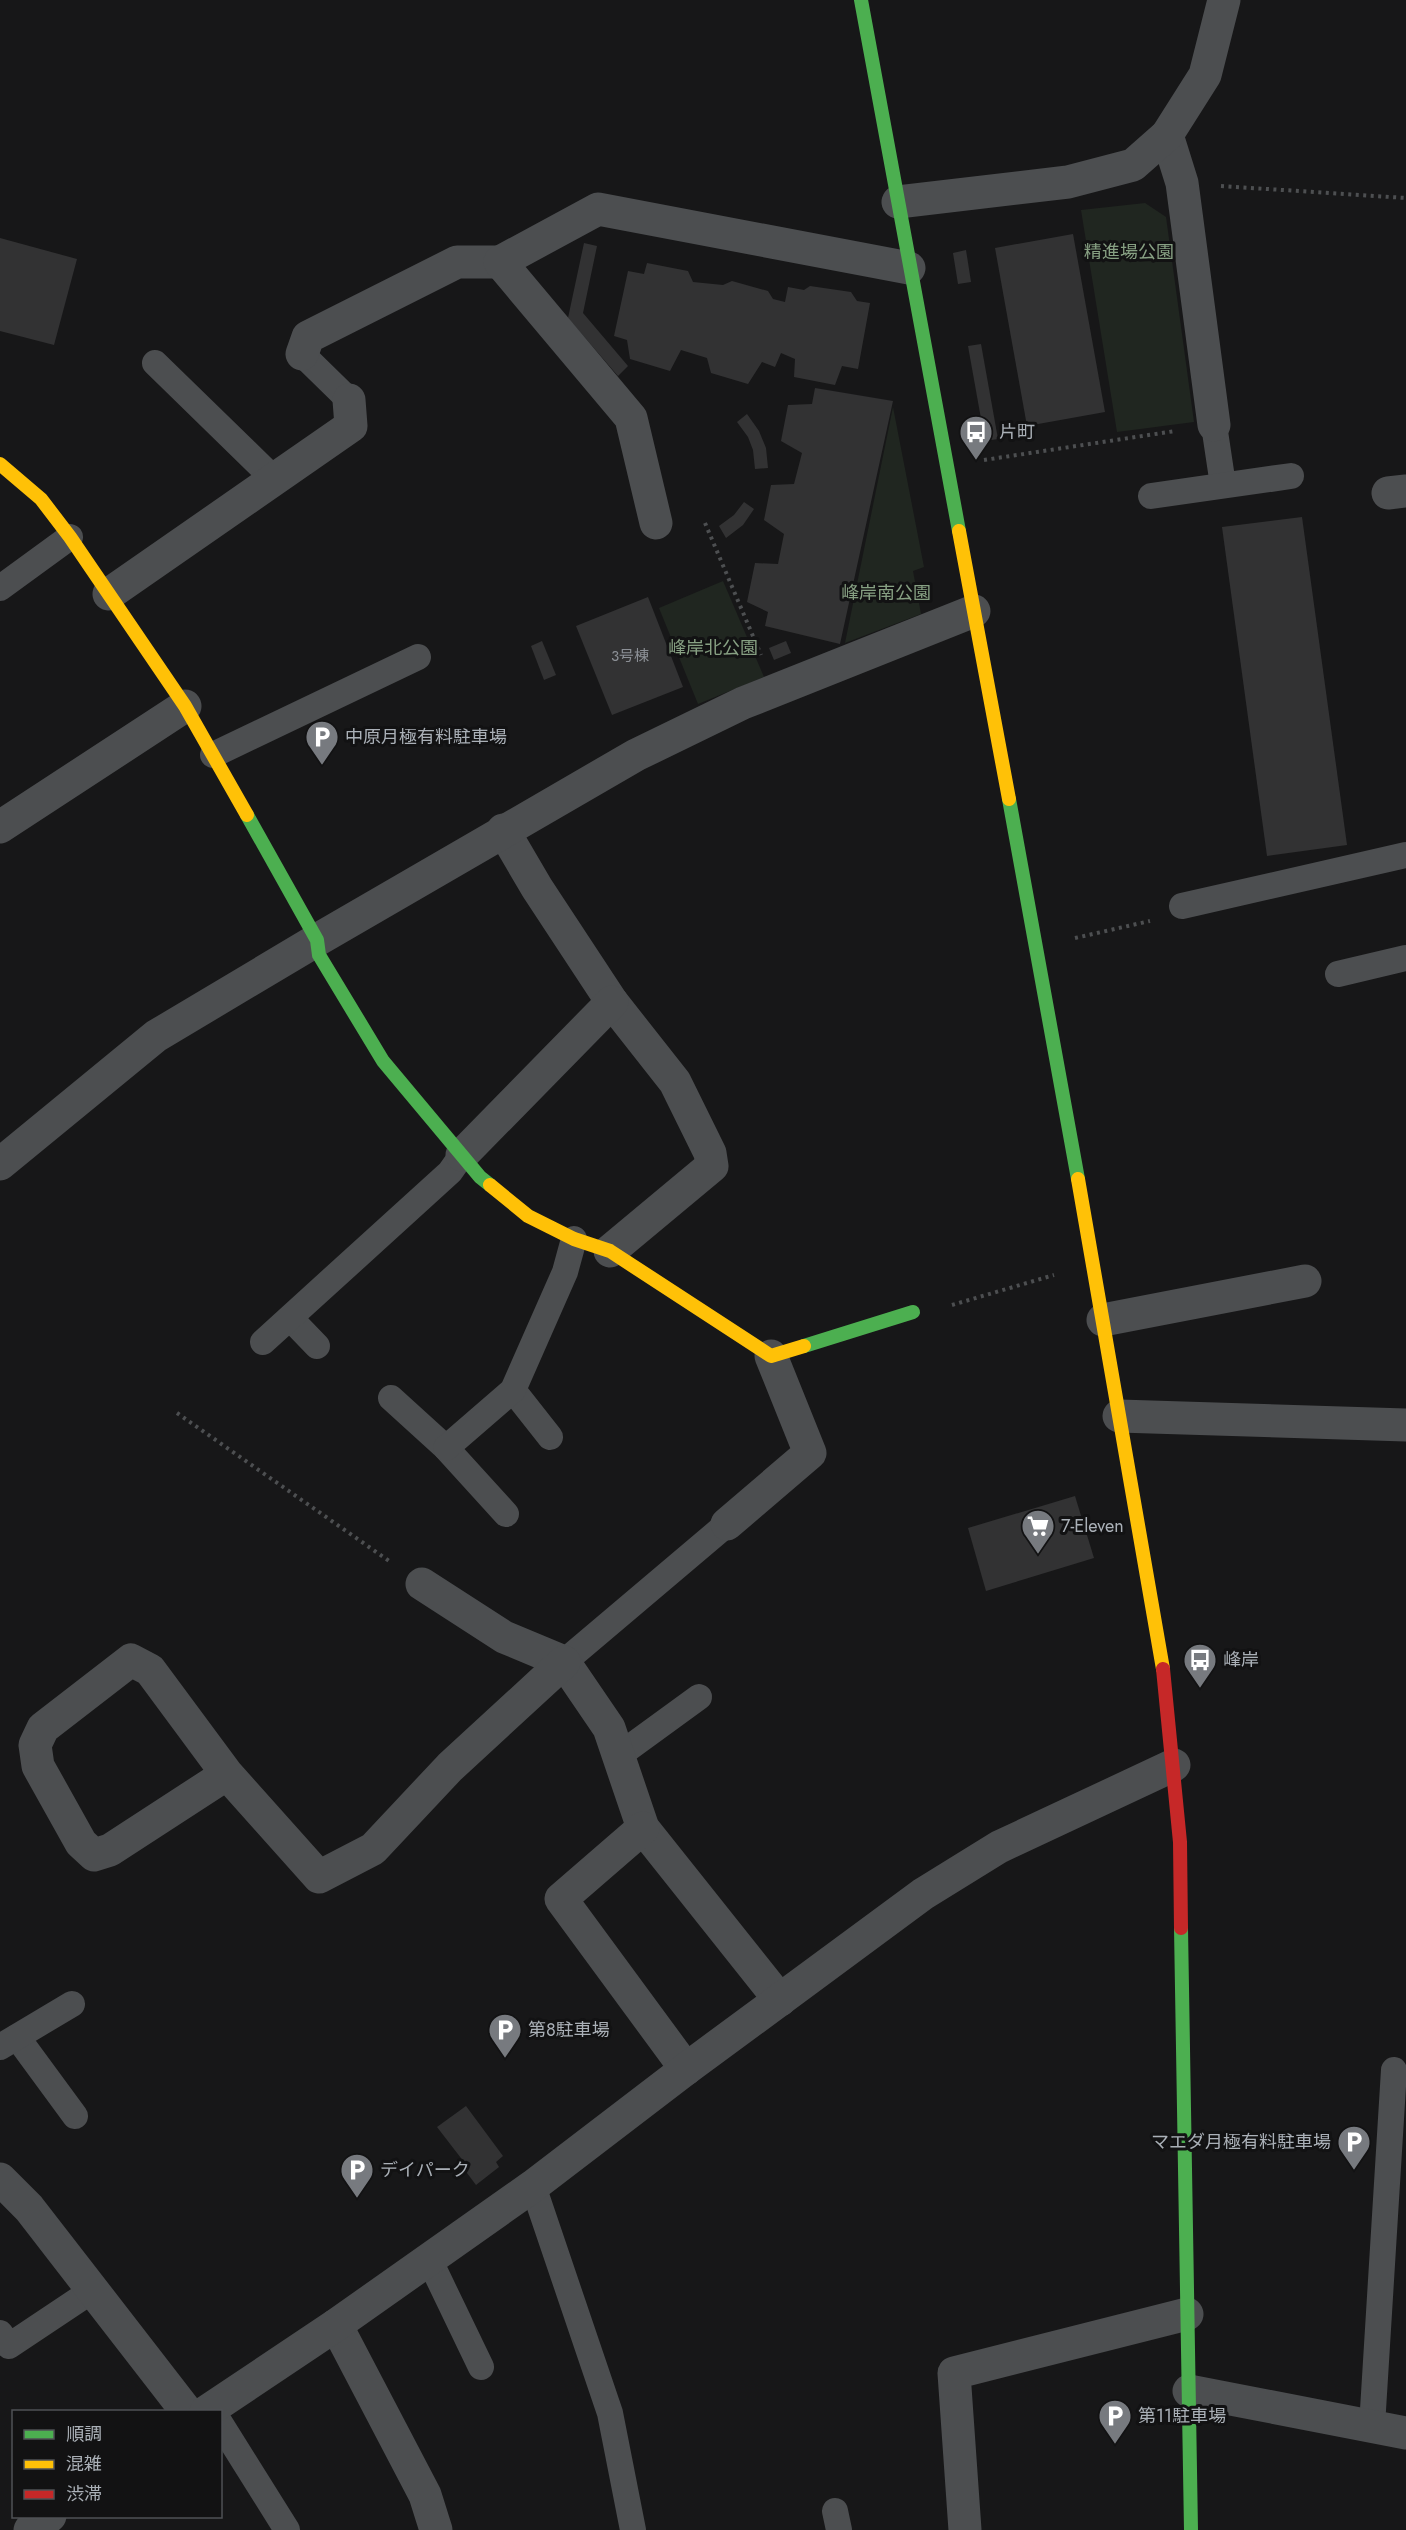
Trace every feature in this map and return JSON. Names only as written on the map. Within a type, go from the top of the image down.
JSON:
[{"type":"street","points":[[861,0],[909,268],[1037,946],[1162,1664],[1180,1842],[1191,2530]]},
{"type":"street","points":[[898,202],[1068,182],[1133,165],[1167,135],[1205,75],[1224,0]]},
{"type":"street","points":[[1167,135],[1182,183],[1214,425]]},
{"type":"street","points":[[302,354],[308,337],[457,262],[500,262],[598,209],[909,268]]},
{"type":"street","points":[[500,262],[631,418],[656,523]]},
{"type":"street","points":[[109,594],[351,426],[349,400]]},
{"type":"street","points":[[0,464],[40,499],[70,537],[185,706],[317,940],[319,954],[383,1060],[480,1177],[528,1216],[574,1239],[610,1251],[771,1356],[810,1453],[727,1524]]},
{"type":"street","points":[[0,1164],[156,1036],[503,830],[636,755],[743,703],[974,611]]},
{"type":"street","points":[[0,827],[185,706]]},
{"type":"street","points":[[503,830],[537,888],[612,1002],[675,1082],[710,1153],[711,1166],[610,1251]]},
{"type":"street","points":[[462,1155],[612,1002]]},
{"type":"street","points":[[1102,1320],[1305,1281]]},
{"type":"street","points":[[771,1356],[913,1312]]},
{"type":"street","points":[[1119,1416],[1406,1425]]},
{"type":"street","points":[[422,1584],[504,1637],[564,1662],[609,1728],[644,1828],[780,2000]]},
{"type":"street","points":[[227,1774],[110,1850],[94,1855],[81,1843],[38,1766],[35,1745],[43,1728],[131,1660],[150,1670],[227,1774],[319,1877],[373,1849],[450,1767],[564,1662]]},
{"type":"street","points":[[212,2410],[533,2187],[686,2069],[923,1894],[999,1847],[1174,1765]]},
{"type":"street","points":[[644,1828],[561,1899],[686,2069]]},
{"type":"street","points":[[0,2179],[29,2208],[93,2290],[205,2410]]},
{"type":"street","points":[[965,2530],[954,2373],[1187,2314]]},
{"type":"street","points":[[336,2325],[425,2494],[436,2530]]},
{"type":"street","points":[[1189,2391],[1406,2433]]},
{"type":"street","points":[[30,2530],[48,2518]]},
{"type":"lane","points":[[302,354],[349,400]]},
{"type":"lane","points":[[155,363],[275,480]]},
{"type":"lane","points":[[1214,425],[1223,485]]},
{"type":"lane","points":[[1151,496],[1291,476]]},
{"type":"lane","points":[[0,588],[70,537]]},
{"type":"lane","points":[[213,755],[418,657]]},
{"type":"lane","points":[[1182,906],[1406,855]]},
{"type":"lane","points":[[1338,974],[1406,958]]},
{"type":"lane","points":[[263,1342],[450,1172],[462,1155]]},
{"type":"lane","points":[[446,1448],[513,1390],[565,1272],[574,1239]]},
{"type":"lane","points":[[290,1318],[317,1346]]},
{"type":"lane","points":[[513,1390],[550,1437]]},
{"type":"lane","points":[[391,1398],[446,1448],[506,1514]]},
{"type":"lane","points":[[564,1662],[727,1524]]},
{"type":"lane","points":[[618,1756],[699,1697]]},
{"type":"lane","points":[[72,2004],[8,2042],[75,2116]]},
{"type":"lane","points":[[1372,2426],[1394,2070]]},
{"type":"lane","points":[[533,2187],[610,2413],[633,2530]]},
{"type":"lane","points":[[429,2259],[481,2367]]},
{"type":"lane","points":[[8,2344],[93,2290]]},
{"type":"lane","points":[[222,2434],[287,2530]]},
{"type":"path","points":[[1182,183],[1406,198]]},
{"type":"path","points":[[980,461],[1214,425]]},
{"type":"path","points":[[705,523],[775,690]]},
{"type":"path","points":[[1037,946],[1171,916],[1182,906]]},
{"type":"path","points":[[913,1312],[927,1313],[1092,1263]]},
{"type":"path","points":[[177,1413],[422,1584]]},
{"type":"green space","name":"精進場公園","points":[[1145,203],[1166,217],[1194,422],[1117,432],[1081,210]]},
{"type":"green space","name":"峰岸南公園","points":[[893,407],[924,567],[913,571],[921,614],[845,643]]},
{"type":"green space","name":"峰岸北公園","points":[[723,581],[764,677],[698,704],[659,608]]},
{"type":"building","points":[[1073,234],[1105,412],[1027,426],[995,248]]},
{"type":"building","points":[[0,238],[77,259],[54,345],[0,331]]},
{"type":"building","points":[[584,243],[597,246],[583,313],[628,366],[618,376],[568,318]]},
{"type":"building","points":[[966,250],[971,282],[958,284],[953,253]]},
{"type":"building","points":[[647,263],[688,271],[693,282],[723,285],[732,281],[768,291],[773,299],[785,302],[788,287],[804,290],[810,286],[851,292],[857,301],[870,303],[858,369],[842,366],[835,385],[794,377],[795,359],[781,353],[775,367],[762,362],[748,384],[711,373],[707,358],[681,350],[670,371],[630,359],[627,340],[614,336],[628,271],[644,274]]},
{"type":"building","points":[[981,344],[998,439],[985,441],[968,346]]},
{"type":"building","points":[[815,388],[893,401],[840,644],[765,626],[768,612],[747,602],[755,563],[778,564],[784,534],[764,520],[771,485],[794,484],[802,453],[781,441],[788,405],[812,404]]},
{"type":"building","points":[[747,414],[759,431],[766,448],[768,468],[755,469],[753,450],[748,437],[737,422]]},
{"type":"building","points":[[744,502],[754,509],[743,525],[726,538],[719,526],[734,515]]},
{"type":"building","points":[[1302,517],[1347,845],[1267,856],[1222,527]]},
{"type":"building","points":[[648,597],[683,687],[612,715],[576,626]]},
{"type":"building","points":[[542,641],[556,675],[544,680],[531,646]]},
{"type":"building","points":[[786,641],[791,653],[774,660],[769,648]]},
{"type":"building","points":[[1075,1496],[1094,1558],[986,1591],[968,1528]]},
{"type":"building","points":[[466,2106],[503,2156],[496,2162],[499,2167],[476,2185],[461,2165],[464,2162],[437,2127]]},
{"type":"traffic: fast","points":[[861,0],[959,531]]},
{"type":"traffic: fast","points":[[1009,799],[1078,1179]]},
{"type":"traffic: fast","points":[[247,815],[317,940],[319,955],[383,1061],[480,1177],[490,1185]]},
{"type":"traffic: fast","points":[[804,1346],[913,1312]]},
{"type":"traffic: fast","points":[[1181,1928],[1191,2530]]},
{"type":"traffic: slow","points":[[0,464],[41,499],[70,537],[185,706],[247,815]]},
{"type":"traffic: slow","points":[[959,531],[1009,799]]},
{"type":"traffic: slow","points":[[1078,1179],[1163,1669]]},
{"type":"traffic: slow","points":[[490,1185],[528,1216],[574,1239],[610,1251],[771,1356],[804,1346]]},
{"type":"traffic: jam","points":[[1163,1669],[1180,1842],[1181,1928]]},
{"type":"place","name":"片町","points":[[976,461]]},
{"type":"place","name":"中原月極有料駐車場","points":[[322,766]]},
{"type":"place","name":"7-Eleven","points":[[1038,1555]]},
{"type":"place","name":"峰岸","points":[[1200,1689]]},
{"type":"place","name":"第8駐車場","points":[[505,2059]]},
{"type":"place","name":"マエダ月極有料駐車場","points":[[1354,2171]]},
{"type":"place","name":"デイパーク","points":[[357,2199]]},
{"type":"place","name":"第11駐車場","points":[[1115,2445]]}]
